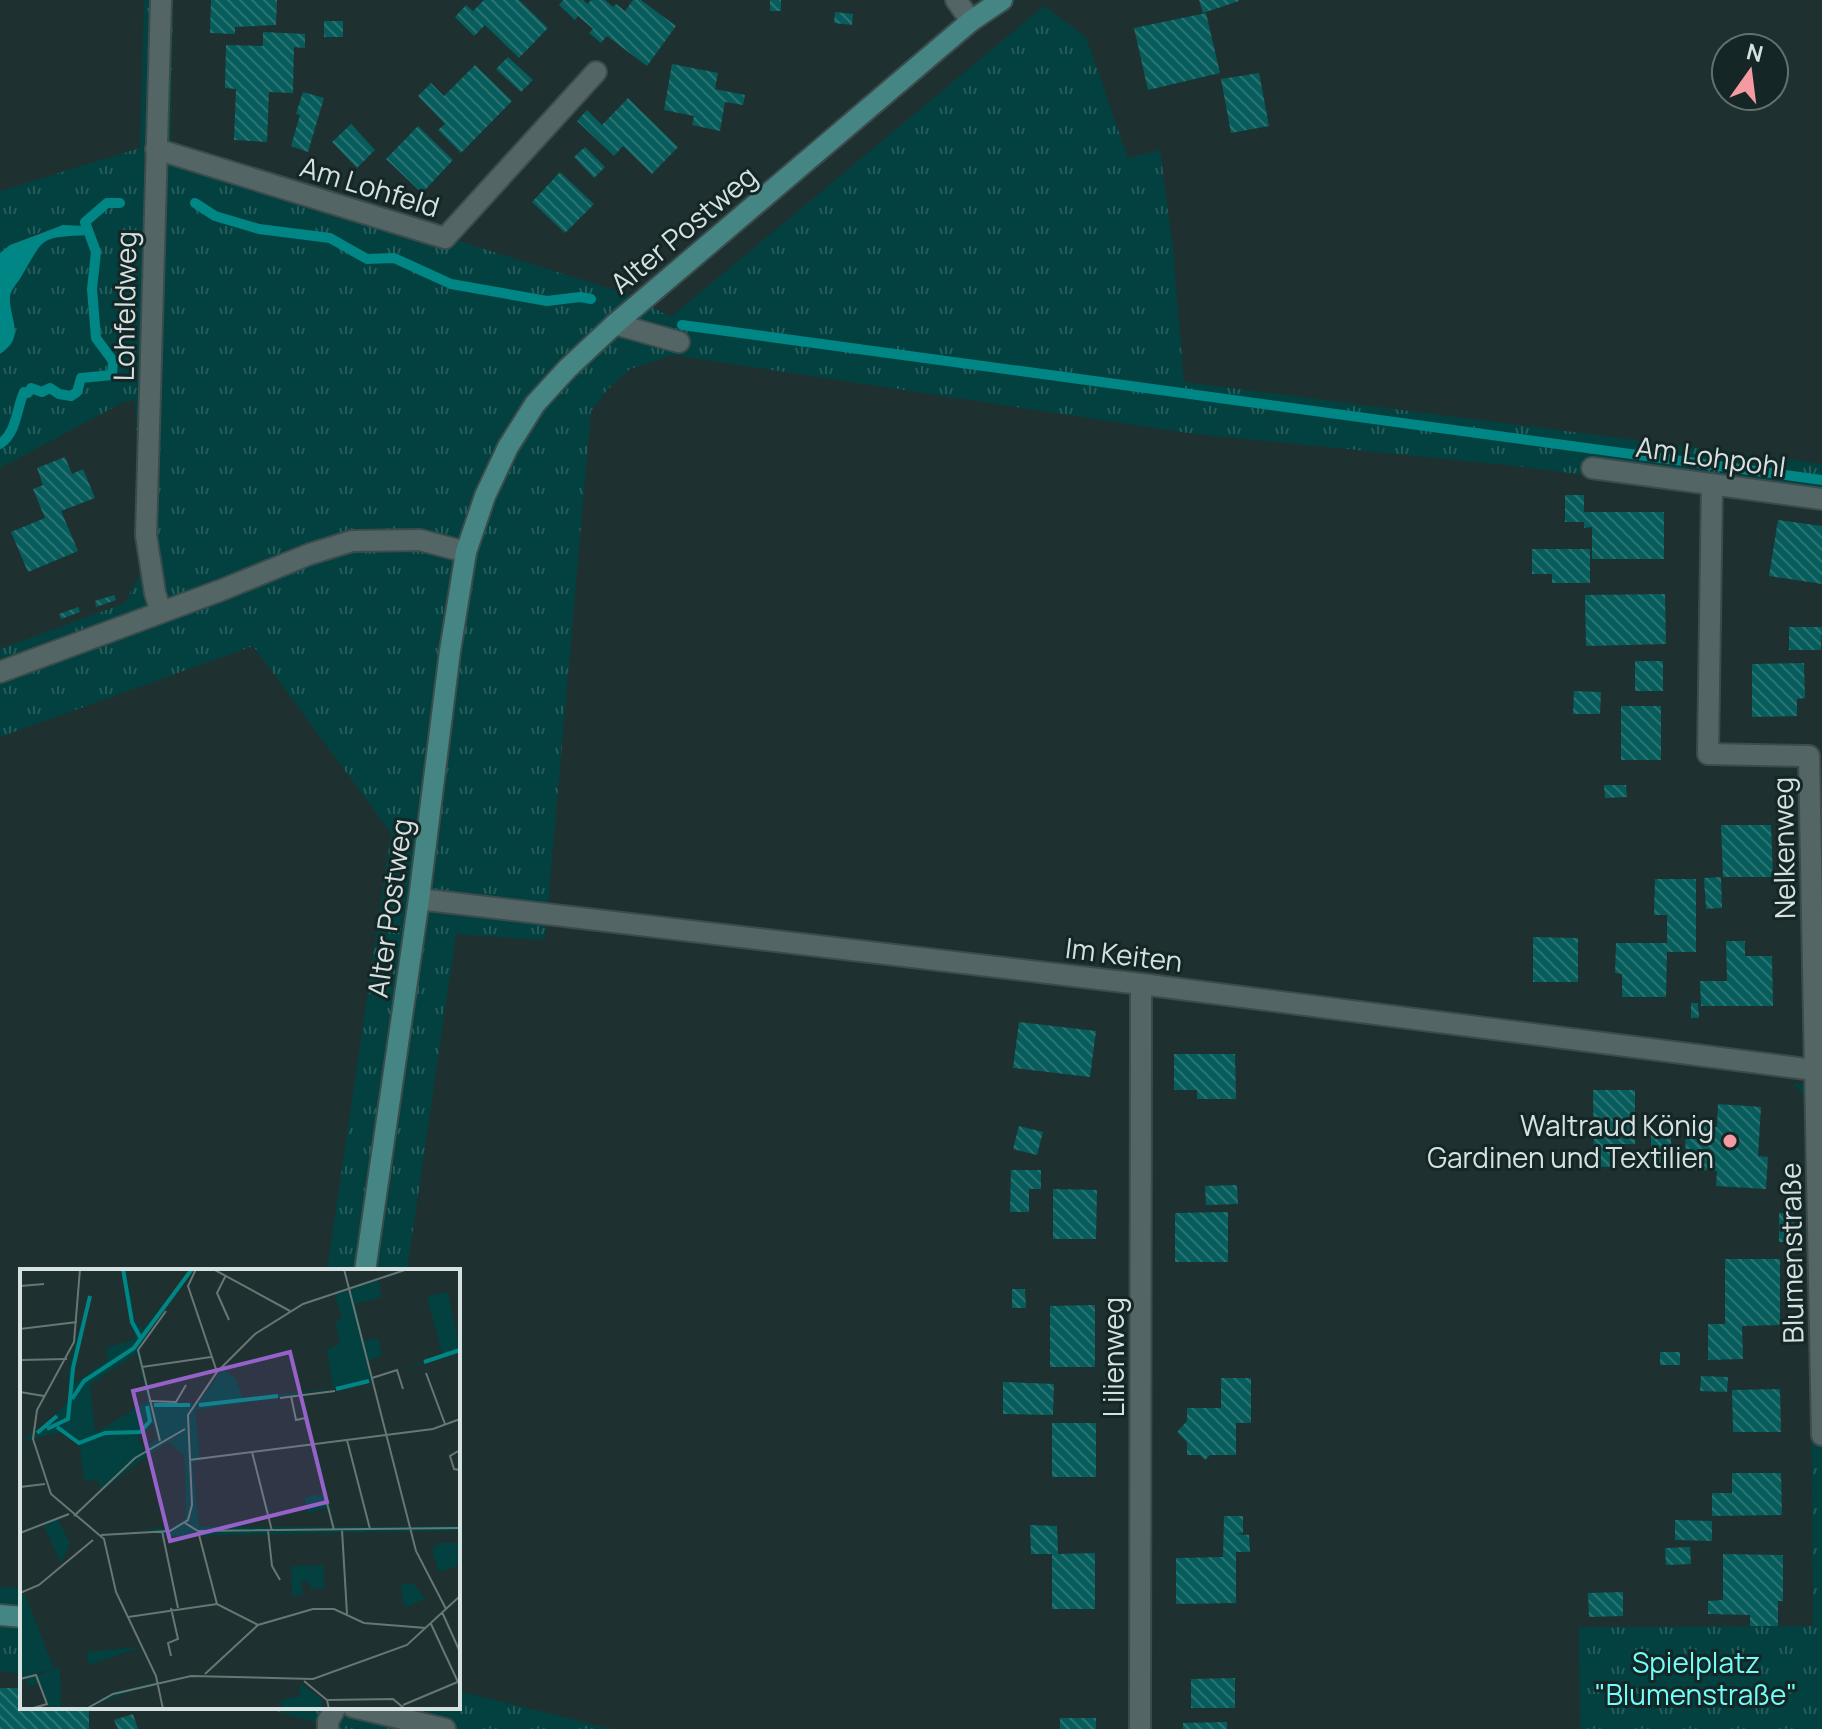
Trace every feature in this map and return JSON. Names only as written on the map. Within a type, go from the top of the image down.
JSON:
[{"type":"street","name":"Lohfeldweg","points":[[161,0],[146,535],[161,612]]},
{"type":"street","points":[[956,0],[971,21]]},
{"type":"street","name":"Alter Postweg","points":[[365,1269],[466,552],[485,496],[508,447],[535,404],[615,324],[971,21],[1002,0]]},
{"type":"street","name":"Am Lohfeld","points":[[156,149],[445,238],[596,72]]},
{"type":"street","points":[[615,324],[679,342]]},
{"type":"street","name":"Am Lohpohl","points":[[1592,468],[1822,499]]},
{"type":"street","name":"Nelkenweg","points":[[1712,484],[1708,754],[1809,756],[1819,1070]]},
{"type":"street","points":[[0,672],[310,554],[352,541],[420,540],[466,552]]},
{"type":"street","name":"Im Keiten","points":[[419,899],[1141,984],[1819,1070]]},
{"type":"street","name":"Lilienweg","points":[[1140,1729],[1141,984]]},
{"type":"street","name":"Blumenstraße","points":[[1819,1070],[1822,1435]]},
{"type":"street","points":[[0,1615],[20,1617]]},
{"type":"street","points":[[328,1729],[328,1721],[335,1709]]},
{"type":"street","points":[[361,1709],[445,1729]]},
{"type":"green space","points":[[144,0],[173,0],[171,150],[627,294],[671,317],[1044,6],[1086,37],[1128,158],[1160,150],[1173,249],[1184,382],[1822,464],[1822,506],[1516,466],[1188,433],[673,355],[630,369],[608,389],[591,411],[545,940],[456,934],[407,1269],[327,1269],[391,833],[253,646],[0,737],[0,649],[125,603],[141,572],[135,400],[122,403],[0,468],[0,354],[8,348],[11,292],[32,255],[44,241],[60,234],[72,236],[43,231],[10,245],[0,253],[0,191],[140,148]]},
{"type":"green space","name":"Spielplatz \"Blumenstraße\"","points":[[1793,1083],[1822,1087],[1822,1729],[1580,1729],[1579,1627],[1813,1626],[1809,1102]]},
{"type":"green space","points":[[0,1587],[20,1588],[20,1674],[0,1671]]},
{"type":"green space","points":[[460,1691],[612,1729],[339,1729],[268,1709],[460,1709]]},
{"type":"water","points":[[63,225],[85,226],[88,235],[60,237],[40,246],[11,292],[15,335],[0,354],[0,253],[10,245]]},
{"type":"building","points":[[211,0],[277,0],[276,25],[235,27],[235,34],[210,33]]},
{"type":"building","points":[[484,0],[519,0],[548,28],[519,58],[485,25],[474,36],[455,17],[466,5],[473,11]]},
{"type":"building","points":[[563,0],[583,0],[588,4],[591,0],[605,0],[625,11],[633,0],[641,0],[676,26],[647,66],[607,36],[601,43],[589,33],[593,29],[578,16],[575,20],[559,5]]},
{"type":"building","points":[[770,0],[781,0],[781,11],[770,11]]},
{"type":"building","points":[[1199,0],[1239,0],[1239,1],[1203,13]]},
{"type":"building","points":[[835,12],[853,14],[852,25],[834,23]]},
{"type":"building","points":[[1206,13],[1220,73],[1148,90],[1134,28]]},
{"type":"building","points":[[324,21],[343,21],[343,37],[324,37]]},
{"type":"building","points":[[263,32],[305,34],[305,48],[294,47],[293,93],[269,92],[267,142],[234,140],[236,89],[225,88],[226,45],[263,46]]},
{"type":"building","points":[[508,57],[533,80],[521,92],[496,69]]},
{"type":"building","points":[[672,64],[718,73],[715,89],[745,95],[743,105],[725,102],[720,131],[692,125],[694,116],[664,110]]},
{"type":"building","points":[[475,65],[512,101],[461,153],[438,130],[445,124],[418,96],[431,83],[444,96]]},
{"type":"building","points":[[1259,73],[1269,126],[1231,133],[1221,79]]},
{"type":"building","points":[[303,92],[324,98],[308,152],[291,146]]},
{"type":"building","points":[[628,98],[678,147],[652,174],[623,146],[614,156],[577,121],[587,110],[602,125]]},
{"type":"building","points":[[351,124],[375,150],[357,168],[332,142]]},
{"type":"building","points":[[418,126],[453,160],[422,193],[386,159]]},
{"type":"building","points":[[585,147],[605,167],[594,178],[574,157]]},
{"type":"building","points":[[560,172],[594,204],[565,233],[532,202]]},
{"type":"building","points":[[65,457],[72,474],[83,469],[95,498],[61,511],[78,551],[28,572],[11,532],[45,518],[33,489],[43,485],[37,468]]},
{"type":"building","points":[[1565,495],[1584,495],[1584,512],[1664,512],[1664,559],[1592,559],[1592,527],[1584,528],[1584,522],[1565,522]]},
{"type":"building","points":[[1778,520],[1822,526],[1822,584],[1769,576]]},
{"type":"building","points":[[1532,549],[1590,549],[1590,583],[1552,583],[1552,574],[1532,574]]},
{"type":"building","points":[[1665,594],[1666,644],[1586,646],[1585,595]]},
{"type":"building","points":[[114,595],[116,600],[96,607],[95,601]]},
{"type":"building","points":[[78,607],[80,612],[61,619],[59,614]]},
{"type":"building","points":[[1789,627],[1822,627],[1821,650],[1789,650]]},
{"type":"building","points":[[1635,661],[1663,661],[1663,691],[1635,691]]},
{"type":"building","points":[[1804,663],[1805,698],[1797,699],[1797,716],[1752,717],[1752,664]]},
{"type":"building","points":[[1574,691],[1601,692],[1600,714],[1573,714]]},
{"type":"building","points":[[1621,706],[1661,706],[1661,760],[1621,760]]},
{"type":"building","points":[[1604,785],[1626,785],[1627,797],[1605,798]]},
{"type":"building","points":[[1721,825],[1771,825],[1773,877],[1723,877]]},
{"type":"building","points":[[1721,877],[1722,908],[1706,909],[1704,878]]},
{"type":"building","points":[[1655,879],[1696,879],[1696,952],[1667,952],[1666,997],[1622,997],[1622,974],[1615,973],[1616,943],[1667,943],[1667,915],[1654,915]]},
{"type":"building","points":[[1533,937],[1578,938],[1578,982],[1533,982]]},
{"type":"building","points":[[1726,941],[1745,941],[1745,956],[1772,956],[1773,1006],[1701,1006],[1700,981],[1727,981]]},
{"type":"building","points":[[1691,1003],[1698,1003],[1699,1018],[1691,1018]]},
{"type":"building","points":[[1019,1022],[1096,1031],[1090,1077],[1013,1068]]},
{"type":"building","points":[[1174,1054],[1235,1054],[1236,1099],[1197,1099],[1197,1090],[1174,1090]]},
{"type":"building","points":[[1593,1090],[1635,1090],[1635,1144],[1615,1144],[1615,1167],[1594,1167]]},
{"type":"building","name":"Waltraud König Gardinen und Textilien","points":[[1718,1104],[1761,1107],[1758,1156],[1768,1157],[1766,1189],[1716,1186],[1717,1171],[1686,1169],[1685,1124],[1717,1127]]},
{"type":"building","points":[[1019,1126],[1043,1132],[1037,1155],[1013,1149]]},
{"type":"building","points":[[1651,1128],[1671,1129],[1671,1168],[1651,1168]]},
{"type":"building","points":[[1011,1170],[1041,1170],[1041,1189],[1029,1189],[1029,1212],[1010,1212]]},
{"type":"building","points":[[1237,1185],[1238,1204],[1206,1205],[1205,1186]]},
{"type":"building","points":[[1053,1189],[1097,1190],[1096,1239],[1053,1239]]},
{"type":"building","points":[[1228,1212],[1228,1262],[1175,1262],[1175,1213]]},
{"type":"building","points":[[1779,1213],[1794,1213],[1794,1242],[1779,1242]]},
{"type":"building","points":[[1725,1259],[1780,1259],[1780,1325],[1742,1326],[1743,1359],[1708,1360],[1708,1324],[1725,1324]]},
{"type":"building","points":[[1012,1289],[1025,1289],[1026,1308],[1012,1308]]},
{"type":"building","points":[[1095,1305],[1095,1367],[1050,1367],[1050,1306]]},
{"type":"building","points":[[1660,1352],[1680,1352],[1680,1365],[1660,1365]]},
{"type":"building","points":[[1701,1376],[1728,1377],[1727,1392],[1700,1391]]},
{"type":"building","points":[[1221,1378],[1251,1378],[1251,1423],[1236,1423],[1236,1455],[1210,1455],[1205,1460],[1200,1455],[1187,1455],[1187,1442],[1177,1432],[1187,1421],[1187,1408],[1221,1408]]},
{"type":"building","points":[[1003,1382],[1054,1384],[1053,1415],[1003,1414]]},
{"type":"building","points":[[1780,1389],[1781,1432],[1733,1432],[1732,1390]]},
{"type":"building","points":[[1052,1423],[1096,1423],[1096,1477],[1052,1477]]},
{"type":"building","points":[[1732,1473],[1781,1473],[1782,1515],[1712,1516],[1712,1493],[1732,1493]]},
{"type":"building","points":[[1224,1516],[1243,1516],[1243,1533],[1234,1534],[1249,1535],[1250,1552],[1236,1552],[1236,1603],[1176,1604],[1176,1558],[1223,1557]]},
{"type":"building","points":[[1675,1520],[1712,1521],[1712,1541],[1675,1540]]},
{"type":"building","points":[[1030,1525],[1057,1526],[1058,1554],[1095,1553],[1095,1609],[1052,1609],[1052,1554],[1031,1554]]},
{"type":"building","points":[[1690,1547],[1691,1564],[1666,1565],[1665,1548]]},
{"type":"building","points":[[1723,1554],[1783,1555],[1783,1601],[1778,1601],[1778,1626],[1750,1626],[1750,1615],[1708,1614],[1708,1601],[1723,1600]]},
{"type":"building","points":[[1623,1592],[1623,1616],[1589,1617],[1588,1593]]},
{"type":"building","points":[[1235,1678],[1235,1708],[1191,1708],[1191,1679]]},
{"type":"building","points":[[0,1688],[20,1688],[20,1709],[89,1709],[89,1729],[0,1729]]},
{"type":"building","points":[[133,1714],[138,1729],[118,1729],[114,1720]]},
{"type":"building","points":[[1060,1718],[1096,1718],[1096,1729],[1060,1729]]},
{"type":"building","points":[[1227,1722],[1227,1729],[1183,1729],[1183,1723]]},
{"type":"waterway","points":[[0,444],[13,427],[24,392],[28,393],[31,388],[42,392],[50,388],[59,394],[71,396],[77,392],[81,378],[112,375],[113,361],[96,338],[92,289],[96,252],[85,222],[107,203],[120,203]]},
{"type":"waterway","points":[[195,203],[215,216],[259,229],[330,238],[367,259],[394,258],[451,284],[547,301],[580,297],[591,299]]},
{"type":"waterway","points":[[682,325],[1822,480]]},
{"type":"place","name":"Waltraud König Gardinen und Textilien","points":[[1730,1141]]}]
